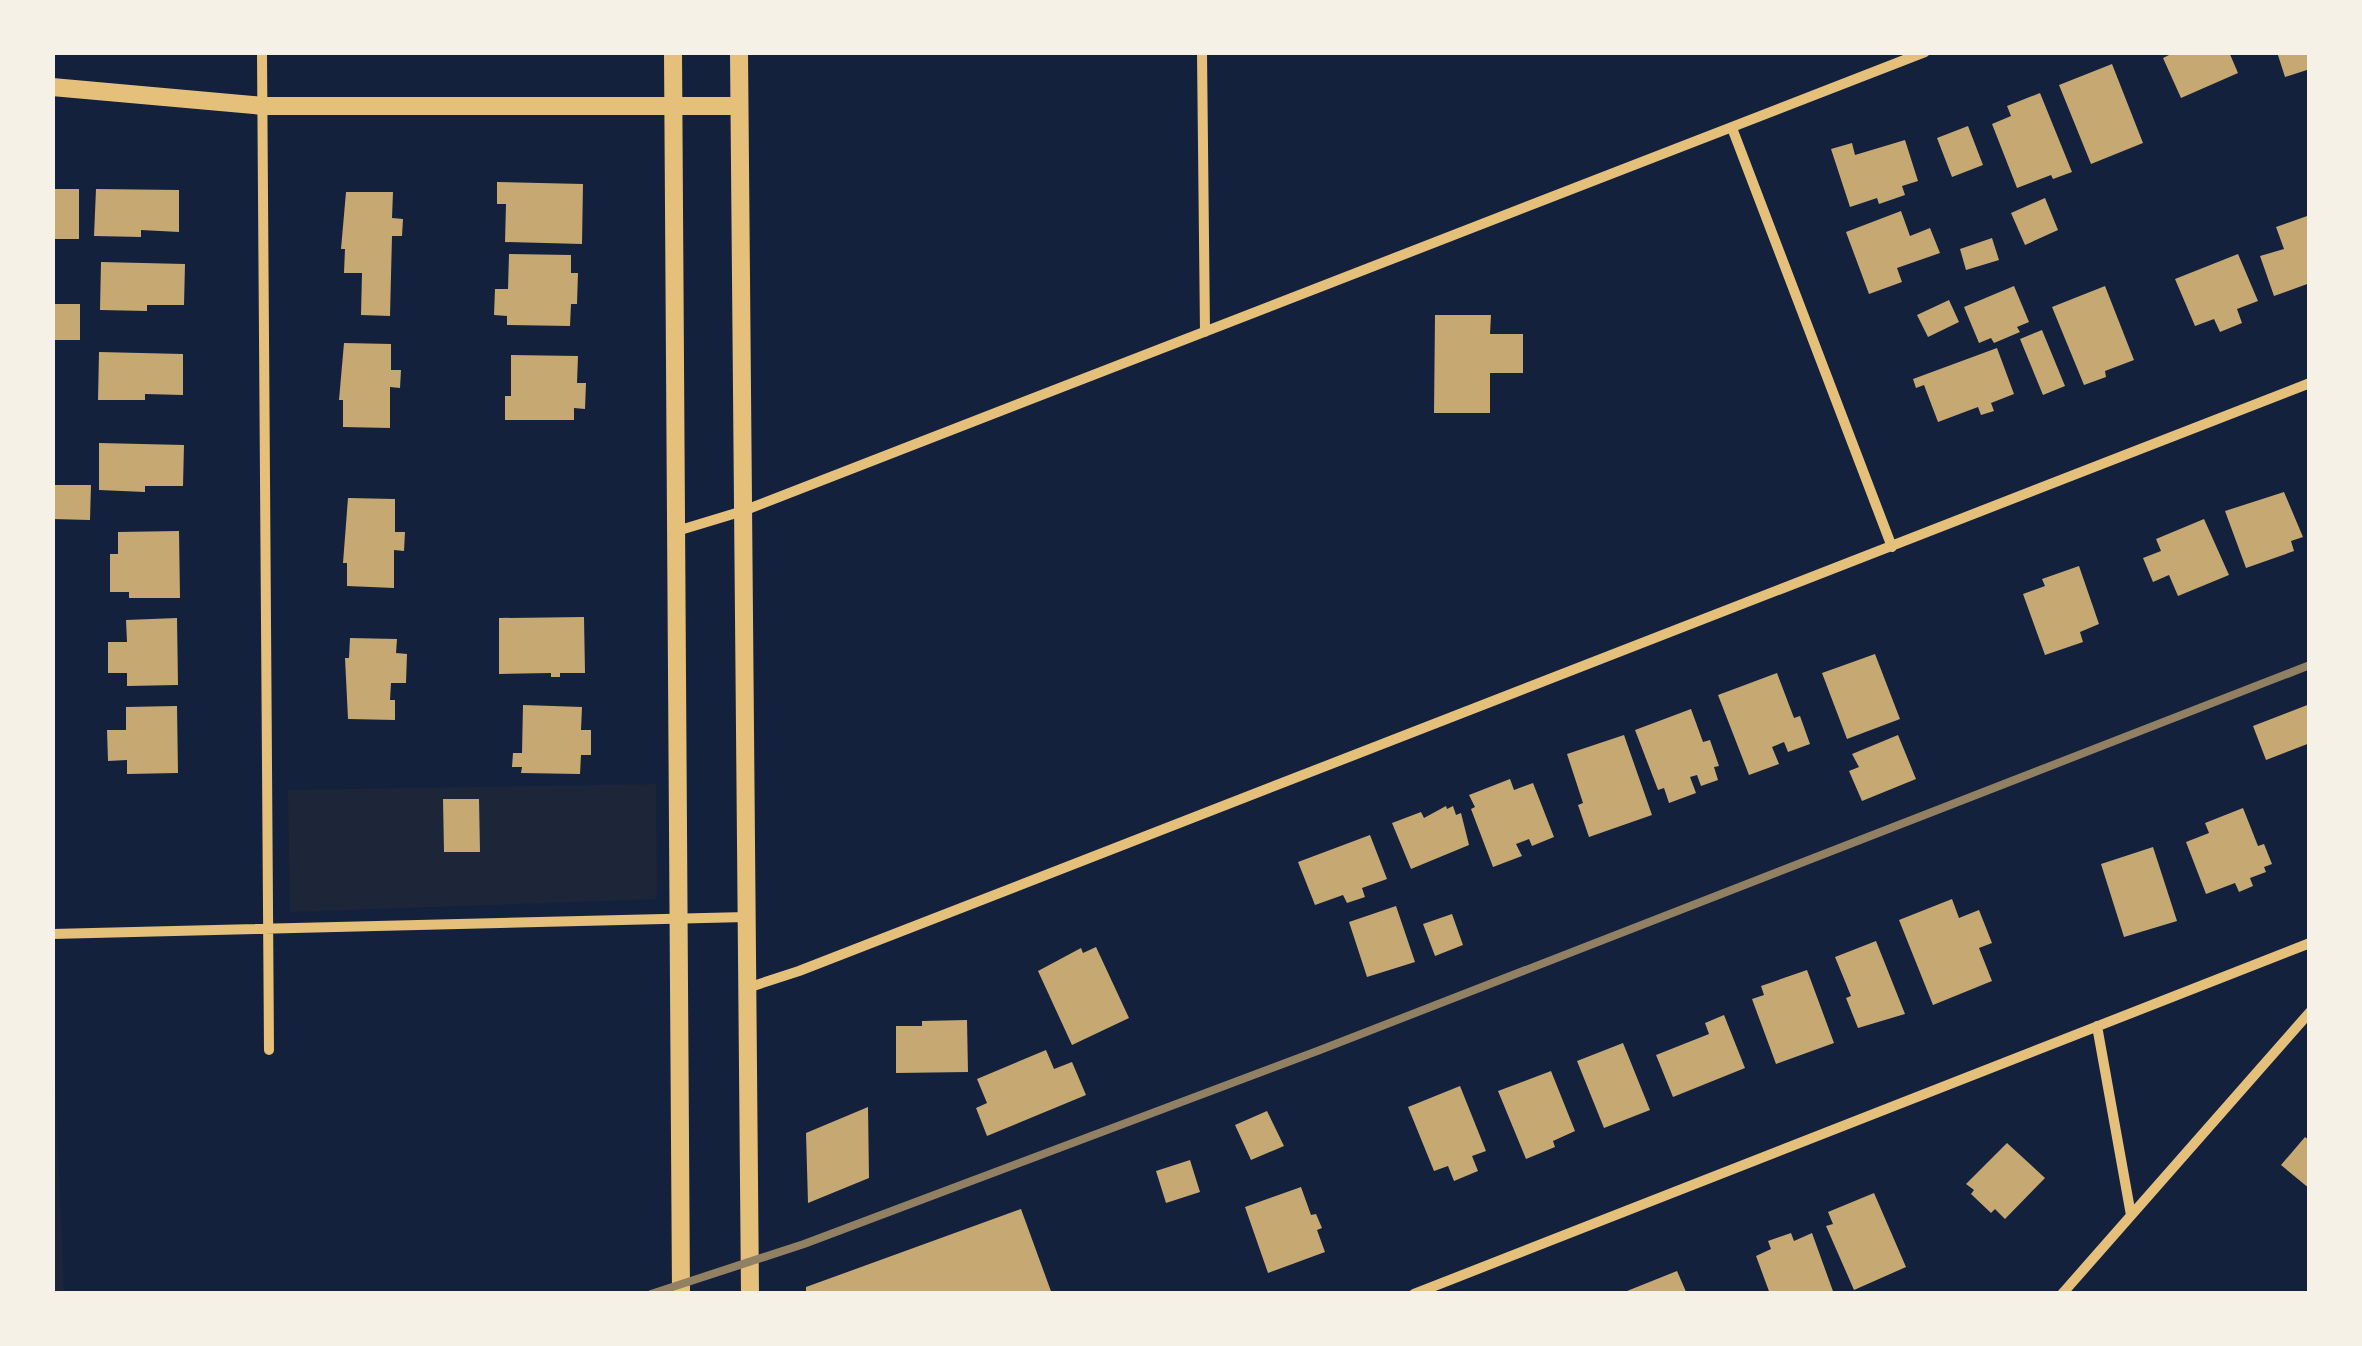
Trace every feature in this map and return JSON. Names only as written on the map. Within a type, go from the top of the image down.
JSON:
[{"type":"street","points":[[262,52],[269,1050]]},
{"type":"street","points":[[674,52],[681,1294]]},
{"type":"street","points":[[739,52],[750,1294]]},
{"type":"street","points":[[1202,52],[1206,332]]},
{"type":"street","points":[[677,531],[742,511],[1925,52]]},
{"type":"street","points":[[52,87],[264,106],[739,106]]},
{"type":"street","points":[[1732,128],[1892,546]]},
{"type":"street","points":[[747,988],[2310,383]]},
{"type":"street","points":[[52,934],[746,917]]},
{"type":"street","points":[[1414,1294],[2310,944]]},
{"type":"street","points":[[2062,1294],[2310,1012]]},
{"type":"street","points":[[2097,1026],[2131,1215]]},
{"type":"shaded area","points":[[656,784],[657,899],[290,912],[288,790]]},
{"type":"shaded area","points":[[52,1003],[64,1293],[64,1294],[52,1293]]},
{"type":"building","points":[[2175,52],[2229,52],[2238,73],[2181,98],[2163,58]]},
{"type":"building","points":[[2277,52],[2310,52],[2310,69],[2285,77]]},
{"type":"building","points":[[2112,64],[2143,143],[2091,164],[2059,85]]},
{"type":"building","points":[[2040,93],[2072,172],[2017,188],[1992,124],[2011,116],[2007,106]]},
{"type":"building","points":[[1968,126],[1983,165],[1952,177],[1937,138]]},
{"type":"building","points":[[1905,140],[1918,181],[1902,186],[1905,195],[1879,204],[1877,198],[1850,207],[1831,149],[1852,143],[1855,155]]},
{"type":"building","points":[[497,182],[583,184],[582,244],[505,242],[506,204],[497,204]]},
{"type":"building","points":[[52,189],[79,189],[79,239],[52,239]]},
{"type":"building","points":[[96,189],[179,190],[179,232],[141,230],[141,237],[94,236]]},
{"type":"building","points":[[346,192],[393,192],[392,218],[403,219],[402,236],[392,236],[390,316],[361,315],[362,273],[344,273],[345,249],[341,249]]},
{"type":"building","points":[[2045,198],[2058,230],[2025,245],[2011,213]]},
{"type":"building","points":[[1901,211],[1910,236],[1930,228],[1940,253],[1897,268],[1902,282],[1869,294],[1846,232]]},
{"type":"building","points":[[2310,215],[2310,283],[2274,296],[2260,256],[2284,249],[2276,227]]},
{"type":"building","points":[[1992,238],[1999,260],[1966,270],[1960,249]]},
{"type":"building","points":[[509,254],[571,255],[571,273],[578,273],[577,304],[571,304],[570,326],[507,325],[507,316],[494,315],[495,289],[508,289]]},
{"type":"building","points":[[2238,254],[2258,301],[2237,309],[2242,323],[2220,332],[2214,319],[2195,326],[2175,279]]},
{"type":"building","points":[[101,262],[185,264],[184,305],[147,305],[147,311],[100,310]]},
{"type":"building","points":[[2014,286],[2029,322],[2017,327],[2020,332],[1994,343],[1991,338],[1979,343],[1964,307]]},
{"type":"building","points":[[2105,286],[2134,360],[2105,371],[2106,377],[2084,385],[2052,307]]},
{"type":"building","points":[[1949,300],[1959,322],[1928,337],[1917,315]]},
{"type":"building","points":[[52,304],[80,304],[80,340],[52,340]]},
{"type":"building","points":[[1435,315],[1491,315],[1490,334],[1523,334],[1523,373],[1490,373],[1490,413],[1434,413]]},
{"type":"building","points":[[2042,330],[2065,386],[2043,395],[2020,339]]},
{"type":"building","points":[[344,343],[391,344],[391,370],[401,370],[400,388],[390,387],[390,428],[343,427],[343,400],[339,400]]},
{"type":"building","points":[[1997,348],[2014,394],[1991,403],[1994,411],[1981,415],[1978,407],[1938,422],[1924,385],[1916,388],[1913,379]]},
{"type":"building","points":[[99,352],[183,354],[183,395],[145,394],[145,400],[98,400]]},
{"type":"building","points":[[511,355],[578,356],[577,383],[586,383],[585,409],[574,408],[574,420],[505,420],[505,396],[511,396]]},
{"type":"building","points":[[99,443],[184,445],[183,486],[145,486],[145,492],[99,490]]},
{"type":"building","points":[[52,485],[91,485],[90,520],[52,519]]},
{"type":"building","points":[[2284,492],[2303,537],[2291,541],[2294,551],[2246,568],[2225,511]]},
{"type":"building","points":[[348,498],[395,499],[395,532],[405,532],[404,551],[394,550],[394,588],[347,586],[347,563],[343,563]]},
{"type":"building","points":[[2204,519],[2229,575],[2178,596],[2169,575],[2153,582],[2143,558],[2161,551],[2156,539]]},
{"type":"building","points":[[179,531],[180,598],[129,598],[129,592],[110,592],[110,554],[118,554],[118,532]]},
{"type":"building","points":[[2079,566],[2099,624],[2080,632],[2083,642],[2045,655],[2023,594],[2045,586],[2042,579]]},
{"type":"building","points":[[584,617],[585,673],[560,673],[560,677],[551,677],[551,673],[499,674],[499,618]]},
{"type":"building","points":[[177,618],[178,685],[127,686],[127,673],[108,673],[108,642],[127,642],[126,620]]},
{"type":"building","points":[[350,638],[397,639],[396,653],[407,654],[406,683],[391,683],[395,720],[348,719],[345,658],[349,658]]},
{"type":"building","points":[[1875,654],[1900,719],[1847,739],[1822,673]]},
{"type":"building","points":[[1777,673],[1794,718],[1800,716],[1810,744],[1788,752],[1784,742],[1772,747],[1779,764],[1749,775],[1718,695]]},
{"type":"building","points":[[2310,704],[2310,743],[2266,760],[2253,726]]},
{"type":"building","points":[[523,705],[582,707],[581,730],[591,730],[591,755],[581,755],[580,774],[521,773],[522,767],[512,767],[513,753],[522,753]]},
{"type":"building","points":[[177,706],[178,773],[127,774],[127,760],[108,761],[107,730],[126,730],[126,707]]},
{"type":"building","points":[[1691,709],[1703,742],[1710,740],[1719,766],[1714,767],[1718,780],[1701,786],[1697,775],[1690,777],[1696,793],[1669,803],[1664,788],[1658,790],[1635,730]]},
{"type":"building","points":[[1624,735],[1652,815],[1589,837],[1567,754]]},
{"type":"building","points":[[1898,735],[1916,779],[1862,801],[1849,771],[1859,767],[1852,754]]},
{"type":"building","points":[[1510,779],[1514,790],[1533,783],[1554,837],[1532,846],[1529,839],[1516,844],[1522,856],[1493,867],[1469,795]]},
{"type":"building","points":[[443,799],[479,799],[480,852],[444,852]]},
{"type":"building","points":[[1453,806],[1456,815],[1461,813],[1469,845],[1411,869],[1392,823],[1421,812],[1424,818]]},
{"type":"building","points":[[2243,808],[2258,846],[2264,844],[2272,864],[2264,867],[2266,872],[2250,878],[2253,886],[2239,892],[2235,883],[2206,894],[2186,842],[2209,833],[2205,823]]},
{"type":"building","points":[[1370,835],[1387,879],[1362,888],[1365,897],[1347,903],[1343,895],[1315,905],[1298,862]]},
{"type":"building","points":[[2153,847],[2177,921],[2124,937],[2101,864]]},
{"type":"building","points":[[1952,899],[1959,918],[1979,910],[1992,943],[1979,948],[1992,981],[1933,1005],[1899,920]]},
{"type":"building","points":[[1396,906],[1415,962],[1367,977],[1349,922]]},
{"type":"building","points":[[1452,914],[1463,945],[1435,956],[1423,924]]},
{"type":"building","points":[[1876,941],[1905,1014],[1858,1028],[1846,998],[1851,996],[1835,957]]},
{"type":"building","points":[[1096,947],[1129,1018],[1072,1045],[1038,971],[1081,948],[1083,953]]},
{"type":"building","points":[[1807,970],[1834,1043],[1776,1064],[1752,999],[1764,995],[1761,986]]},
{"type":"building","points":[[1724,1015],[1745,1068],[1673,1097],[1656,1055],[1709,1034],[1705,1023]]},
{"type":"building","points":[[967,1020],[968,1072],[896,1073],[896,1026]]},
{"type":"building","points":[[1623,1043],[1650,1110],[1604,1128],[1577,1061]]},
{"type":"building","points":[[1046,1050],[1054,1069],[1072,1062],[1086,1095],[987,1136],[976,1108],[987,1103],[977,1079]]},
{"type":"building","points":[[1551,1071],[1575,1131],[1553,1141],[1555,1147],[1526,1159],[1498,1091]]},
{"type":"building","points":[[1460,1086],[1486,1151],[1472,1156],[1478,1171],[1454,1181],[1448,1166],[1434,1171],[1408,1107]]},
{"type":"building","points":[[868,1107],[869,1178],[808,1203],[806,1133]]},
{"type":"building","points":[[1267,1111],[1284,1146],[1251,1160],[1235,1125]]},
{"type":"building","points":[[2305,1137],[2310,1141],[2310,1189],[2281,1165]]},
{"type":"building","points":[[2007,1143],[2045,1178],[2005,1219],[1995,1209],[1991,1213],[1966,1184]]},
{"type":"building","points":[[1190,1160],[1200,1192],[1166,1203],[1156,1171]]},
{"type":"building","points":[[1301,1187],[1311,1215],[1316,1214],[1322,1228],[1317,1230],[1325,1252],[1268,1273],[1245,1207]]},
{"type":"building","points":[[1874,1193],[1906,1267],[1854,1290],[1826,1226],[1833,1224],[1828,1212]]},
{"type":"building","points":[[1021,1209],[1052,1294],[806,1294],[806,1287]]},
{"type":"building","points":[[1791,1233],[1794,1241],[1812,1233],[1834,1294],[1770,1294],[1756,1256],[1771,1249],[1768,1241]]},
{"type":"building","points":[[1677,1271],[1687,1294],[1622,1294],[1622,1293]]},
{"type":"railway","points":[[651,1294],[804,1244],[1320,1050],[2310,665]]}]
